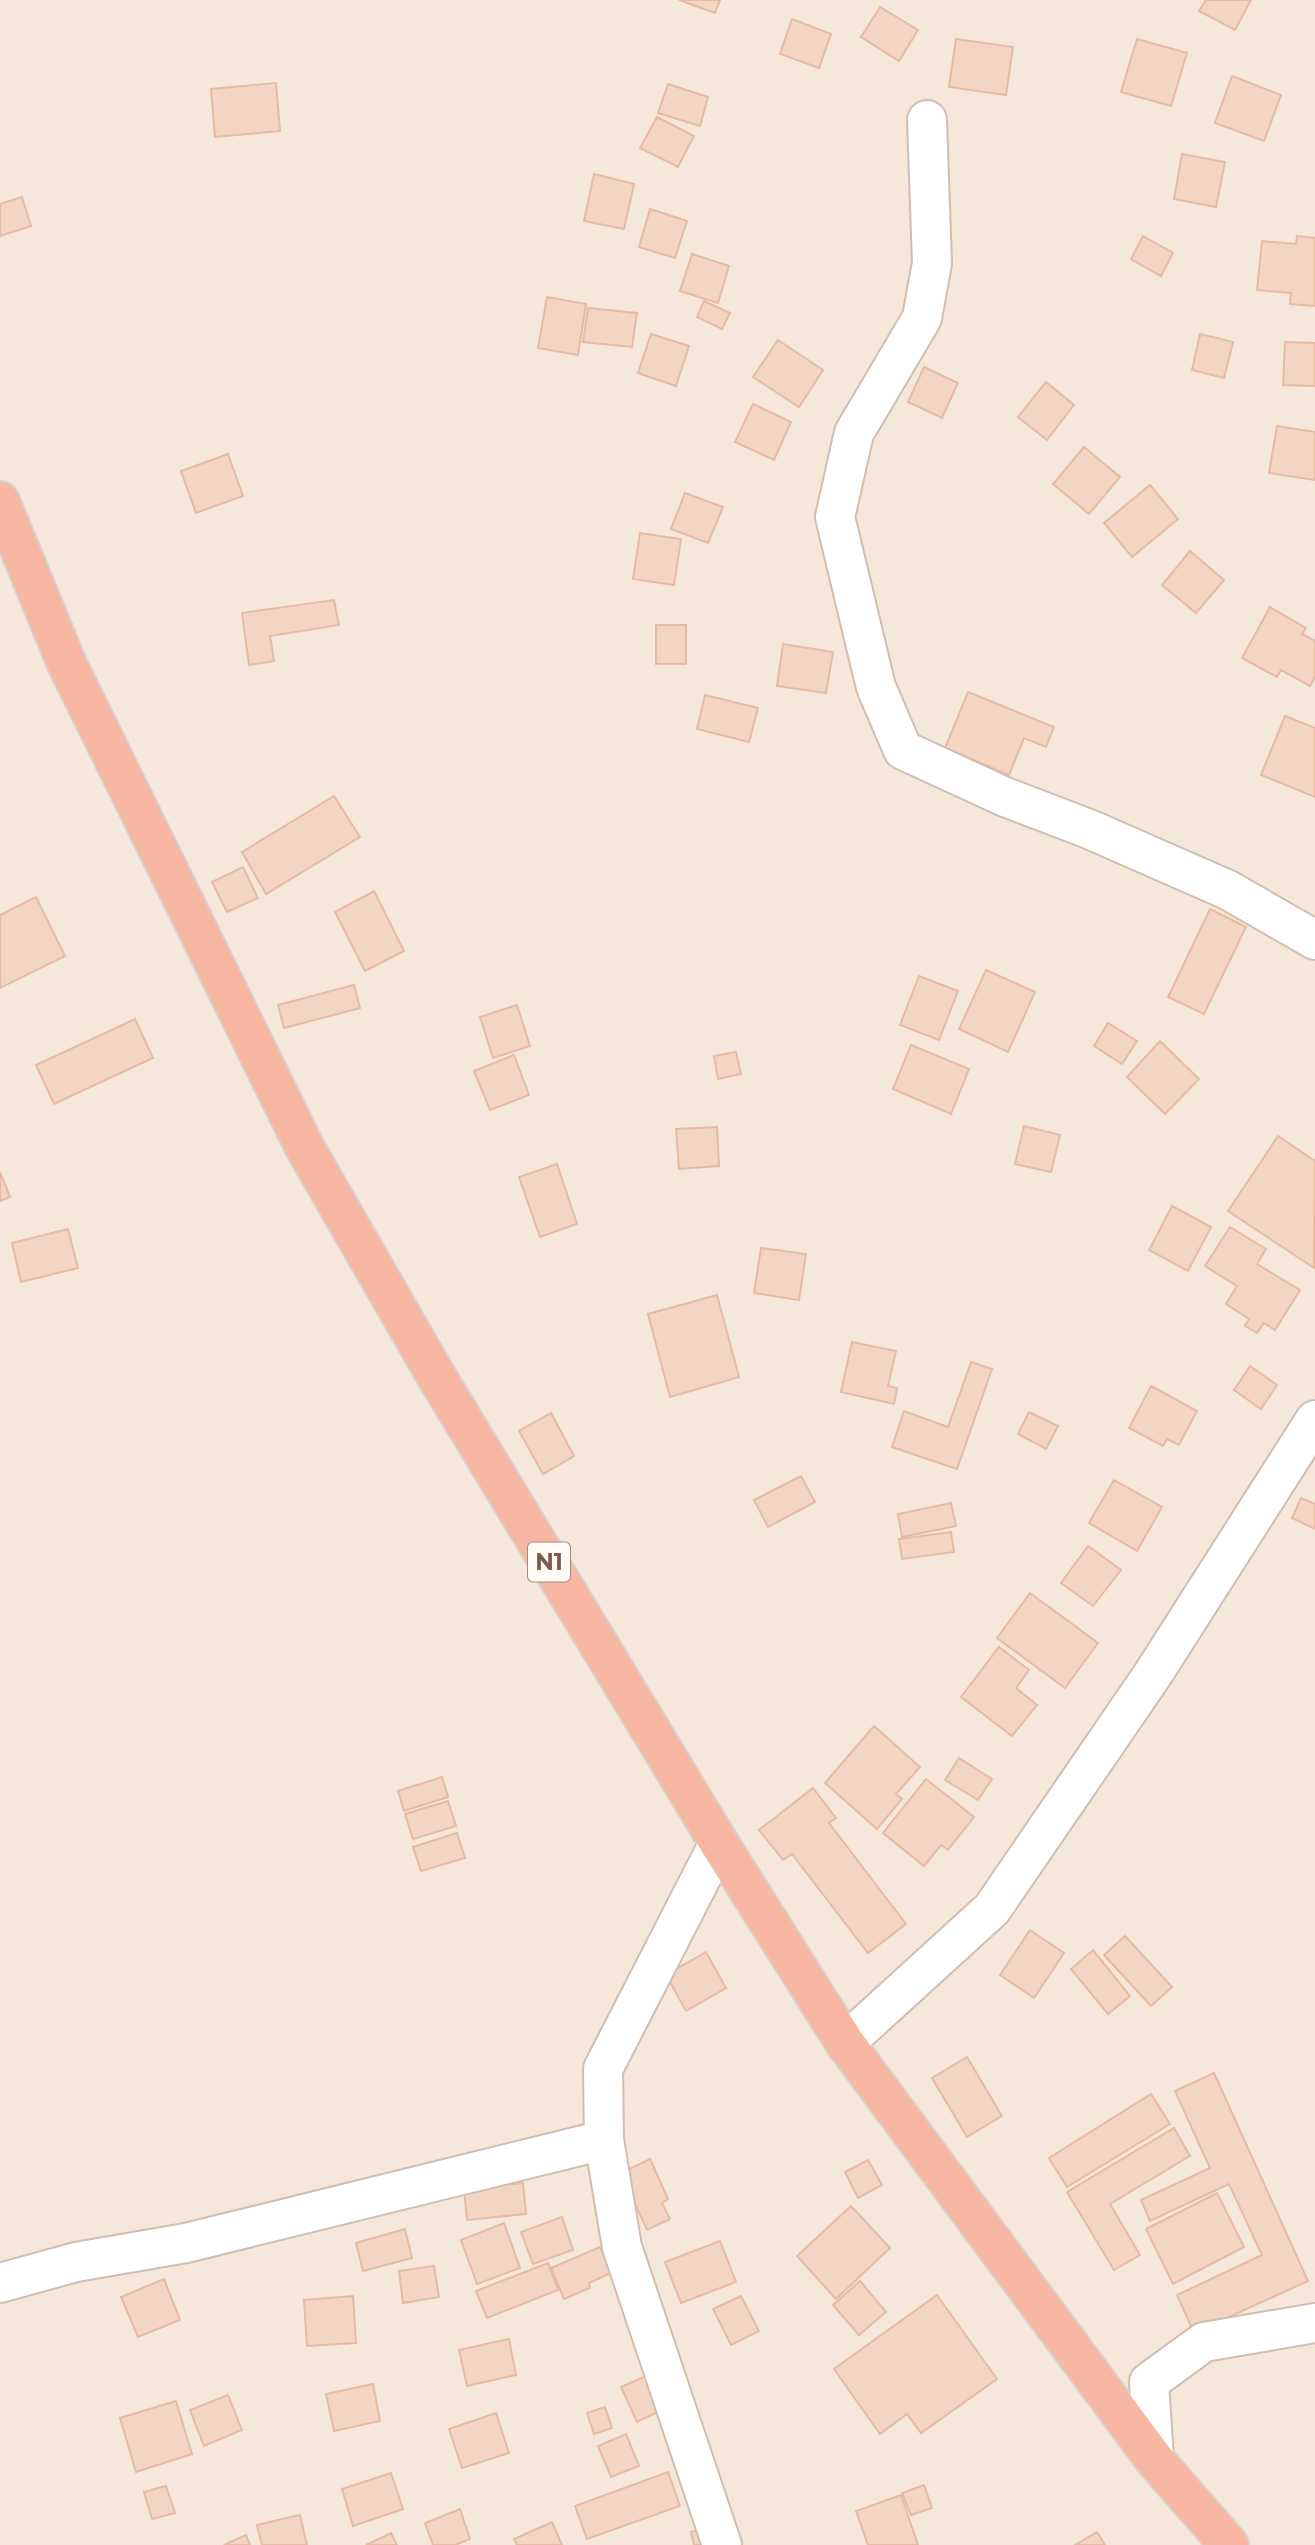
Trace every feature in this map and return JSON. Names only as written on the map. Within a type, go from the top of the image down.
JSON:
[{"type":"highway","name":"N1","points":[[0,501],[67,664],[305,1148],[435,1374],[719,1843],[845,2043],[1154,2459],[1229,2545]]},
{"type":"street","points":[[927,120],[932,263],[922,318],[854,433],[835,517],[876,687],[903,750],[1005,797],[1089,829],[1228,890],[1315,940]]},
{"type":"street","points":[[845,2043],[992,1909],[1153,1674],[1315,1420]]},
{"type":"street","points":[[719,1843],[603,2069],[604,2140],[622,2247],[722,2545]]},
{"type":"street","points":[[0,2283],[76,2262],[212,2237],[604,2140]]},
{"type":"street","points":[[1154,2459],[1149,2382],[1204,2342],[1315,2323]]},
{"type":"shaded area","points":[[0,0],[1315,0],[1315,2545],[0,2545]]},
{"type":"building","points":[[679,0],[720,0],[715,13]]},
{"type":"building","points":[[1206,0],[1251,0],[1235,30],[1199,11]]},
{"type":"building","points":[[880,7],[918,30],[899,61],[861,37]]},
{"type":"building","points":[[792,19],[831,34],[819,68],[780,54]]},
{"type":"building","points":[[956,39],[1013,47],[1006,95],[949,87]]},
{"type":"building","points":[[1137,39],[1187,53],[1171,106],[1121,92]]},
{"type":"building","points":[[1232,76],[1281,95],[1264,141],[1215,123]]},
{"type":"building","points":[[276,83],[280,131],[215,137],[211,89]]},
{"type":"building","points":[[668,84],[708,97],[700,126],[658,113]]},
{"type":"building","points":[[657,117],[694,136],[678,167],[640,148]]},
{"type":"building","points":[[1182,154],[1225,162],[1216,207],[1174,199]]},
{"type":"building","points":[[594,174],[634,184],[624,229],[584,221]]},
{"type":"building","points":[[22,197],[31,226],[0,236],[0,204]]},
{"type":"building","points":[[650,209],[687,221],[675,258],[639,247]]},
{"type":"building","points":[[1143,236],[1173,253],[1161,276],[1131,259]]},
{"type":"building","points":[[1297,236],[1315,238],[1315,306],[1290,304],[1291,293],[1257,290],[1262,241],[1296,244]]},
{"type":"building","points":[[692,254],[729,266],[718,303],[680,291]]},
{"type":"building","points":[[547,297],[586,304],[578,355],[538,348]]},
{"type":"building","points":[[704,301],[730,313],[722,329],[697,317]]},
{"type":"building","points":[[588,308],[637,313],[632,347],[583,342]]},
{"type":"building","points":[[651,334],[689,346],[676,386],[638,373]]},
{"type":"building","points":[[1200,334],[1233,342],[1224,378],[1192,370]]},
{"type":"building","points":[[778,340],[823,370],[799,407],[753,377]]},
{"type":"building","points":[[1285,342],[1315,343],[1315,386],[1283,385]]},
{"type":"building","points":[[924,367],[958,383],[942,418],[908,402]]},
{"type":"building","points":[[1046,382],[1074,405],[1047,440],[1018,417]]},
{"type":"building","points":[[753,404],[791,422],[774,460],[735,442]]},
{"type":"building","points":[[1277,426],[1315,432],[1315,480],[1269,473]]},
{"type":"building","points":[[1084,447],[1120,477],[1089,514],[1053,484]]},
{"type":"building","points":[[228,454],[243,496],[196,513],[181,471]]},
{"type":"building","points":[[1150,485],[1178,519],[1132,557],[1104,523]]},
{"type":"building","points":[[685,493],[723,507],[708,543],[671,529]]},
{"type":"building","points":[[640,533],[681,539],[674,585],[633,579]]},
{"type":"building","points":[[1190,551],[1224,580],[1196,613],[1162,585]]},
{"type":"building","points":[[334,600],[339,625],[270,636],[274,661],[249,665],[242,613]]},
{"type":"building","points":[[1270,607],[1306,628],[1302,634],[1315,641],[1315,677],[1310,686],[1281,670],[1277,677],[1242,658]]},
{"type":"building","points":[[656,625],[686,625],[686,664],[656,664]]},
{"type":"building","points":[[783,644],[833,652],[826,693],[777,686]]},
{"type":"building","points":[[968,692],[1054,727],[1046,747],[1024,738],[1009,775],[945,748]]},
{"type":"building","points":[[705,695],[758,708],[749,742],[697,729]]},
{"type":"building","points":[[1285,716],[1315,728],[1315,797],[1261,775]]},
{"type":"building","points":[[334,796],[360,837],[266,894],[242,852]]},
{"type":"building","points":[[243,867],[258,898],[227,912],[212,882]]},
{"type":"building","points":[[374,891],[404,951],[365,971],[335,912]]},
{"type":"building","points":[[36,897],[65,956],[0,988],[0,915]]},
{"type":"building","points":[[1210,909],[1246,927],[1204,1014],[1168,997]]},
{"type":"building","points":[[986,970],[1035,992],[1008,1052],[959,1029]]},
{"type":"building","points":[[919,976],[958,991],[939,1040],[900,1025]]},
{"type":"building","points":[[354,985],[360,1008],[284,1028],[278,1005]]},
{"type":"building","points":[[517,1005],[530,1046],[493,1058],[480,1017]]},
{"type":"building","points":[[135,1019],[153,1058],[54,1104],[36,1065]]},
{"type":"building","points":[[1108,1023],[1137,1041],[1122,1064],[1094,1046]]},
{"type":"building","points":[[1160,1041],[1199,1079],[1165,1114],[1127,1077]]},
{"type":"building","points":[[911,1045],[969,1069],[951,1114],[893,1089]]},
{"type":"building","points":[[736,1052],[741,1074],[718,1079],[714,1056]]},
{"type":"building","points":[[514,1055],[529,1095],[490,1110],[474,1071]]},
{"type":"building","points":[[1024,1126],[1060,1135],[1051,1172],[1015,1164]]},
{"type":"building","points":[[717,1127],[719,1166],[679,1169],[676,1129]]},
{"type":"building","points":[[1278,1136],[1315,1161],[1314,1268],[1228,1211]]},
{"type":"building","points":[[557,1164],[577,1224],[540,1237],[519,1177]]},
{"type":"building","points":[[0,1172],[10,1197],[0,1201]]},
{"type":"building","points":[[1172,1206],[1211,1227],[1188,1271],[1149,1250]]},
{"type":"building","points":[[1230,1227],[1266,1249],[1257,1264],[1300,1290],[1275,1330],[1264,1323],[1257,1333],[1245,1326],[1249,1319],[1226,1304],[1237,1286],[1205,1266]]},
{"type":"building","points":[[68,1229],[78,1268],[21,1282],[12,1243]]},
{"type":"building","points":[[761,1248],[806,1254],[799,1300],[754,1293]]},
{"type":"building","points":[[717,1295],[739,1377],[670,1397],[648,1314]]},
{"type":"building","points":[[852,1342],[896,1351],[888,1386],[897,1388],[894,1404],[841,1392]]},
{"type":"building","points":[[971,1362],[992,1369],[957,1469],[892,1447],[904,1411],[948,1427]]},
{"type":"building","points":[[1250,1366],[1277,1385],[1261,1409],[1234,1390]]},
{"type":"building","points":[[1151,1386],[1197,1411],[1179,1445],[1167,1439],[1163,1446],[1129,1428]]},
{"type":"building","points":[[1029,1412],[1058,1426],[1046,1449],[1018,1434]]},
{"type":"building","points":[[551,1413],[574,1456],[543,1474],[519,1431]]},
{"type":"building","points":[[801,1476],[815,1502],[768,1527],[754,1500]]},
{"type":"building","points":[[1114,1480],[1162,1507],[1137,1551],[1089,1523]]},
{"type":"building","points":[[1301,1498],[1315,1504],[1315,1529],[1292,1518]]},
{"type":"building","points":[[951,1503],[956,1526],[902,1537],[898,1514]]},
{"type":"building","points":[[951,1532],[954,1552],[902,1559],[899,1539]]},
{"type":"building","points":[[1088,1546],[1121,1570],[1093,1606],[1061,1583]]},
{"type":"building","points":[[1030,1593],[1098,1643],[1065,1688],[997,1638]]},
{"type":"building","points":[[999,1647],[1029,1670],[1016,1688],[1037,1705],[1012,1736],[961,1697]]},
{"type":"building","points":[[874,1726],[920,1767],[896,1794],[902,1799],[877,1829],[825,1783]]},
{"type":"building","points":[[959,1758],[992,1779],[978,1800],[945,1780]]},
{"type":"building","points":[[442,1777],[448,1797],[404,1811],[398,1791]]},
{"type":"building","points":[[926,1779],[974,1817],[948,1850],[941,1845],[924,1866],[883,1833]]},
{"type":"building","points":[[813,1788],[836,1818],[829,1823],[906,1924],[868,1953],[792,1854],[783,1860],[759,1830]]},
{"type":"building","points":[[448,1801],[456,1826],[413,1839],[405,1814]]},
{"type":"building","points":[[457,1833],[465,1858],[421,1871],[413,1847]]},
{"type":"building","points":[[1030,1930],[1064,1953],[1034,1998],[1000,1975]]},
{"type":"building","points":[[1125,1936],[1172,1987],[1151,2006],[1104,1955]]},
{"type":"building","points":[[1093,1950],[1130,1996],[1108,2014],[1071,1969]]},
{"type":"building","points":[[706,1952],[726,1988],[686,2011],[666,1975]]},
{"type":"building","points":[[967,2057],[1002,2116],[967,2137],[932,2078]]},
{"type":"building","points":[[1214,2073],[1308,2281],[1194,2333],[1177,2295],[1262,2255],[1229,2184],[1150,2221],[1141,2200],[1210,2168],[1175,2091]]},
{"type":"building","points":[[1151,2094],[1170,2124],[1067,2187],[1049,2158]]},
{"type":"building","points":[[1174,2128],[1190,2156],[1110,2204],[1140,2255],[1114,2270],[1067,2192]]},
{"type":"building","points":[[650,2159],[668,2199],[662,2203],[670,2219],[647,2230],[621,2173]]},
{"type":"building","points":[[868,2160],[882,2185],[858,2198],[845,2172]]},
{"type":"building","points":[[523,2183],[526,2214],[467,2220],[464,2189]]},
{"type":"building","points":[[1217,2193],[1244,2247],[1173,2284],[1146,2229]]},
{"type":"building","points":[[851,2206],[890,2248],[836,2299],[797,2256]]},
{"type":"building","points":[[562,2217],[573,2250],[533,2264],[521,2232]]},
{"type":"building","points":[[504,2223],[520,2268],[477,2284],[461,2240]]},
{"type":"building","points":[[405,2229],[412,2258],[363,2271],[356,2243]]},
{"type":"building","points":[[720,2241],[736,2282],[681,2303],[665,2262]]},
{"type":"building","points":[[600,2247],[611,2273],[589,2283],[590,2288],[564,2299],[551,2268]]},
{"type":"building","points":[[548,2263],[558,2290],[487,2318],[476,2291]]},
{"type":"building","points":[[434,2266],[439,2297],[403,2303],[399,2271]]},
{"type":"building","points":[[164,2279],[180,2320],[138,2337],[121,2297]]},
{"type":"building","points":[[860,2281],[886,2312],[859,2335],[833,2305]]},
{"type":"building","points":[[937,2295],[997,2379],[921,2433],[907,2414],[880,2434],[834,2369]]},
{"type":"building","points":[[353,2296],[356,2343],[307,2346],[304,2300]]},
{"type":"building","points":[[741,2296],[759,2331],[731,2345],[713,2309]]},
{"type":"building","points":[[509,2339],[516,2375],[467,2386],[459,2350]]},
{"type":"building","points":[[648,2375],[664,2409],[637,2422],[621,2387]]},
{"type":"building","points":[[373,2384],[380,2421],[334,2431],[326,2394]]},
{"type":"building","points":[[228,2395],[242,2430],[204,2446],[190,2410]]},
{"type":"building","points":[[176,2401],[192,2454],[136,2472],[120,2418]]},
{"type":"building","points":[[605,2407],[612,2428],[594,2434],[587,2413]]},
{"type":"building","points":[[496,2413],[509,2453],[462,2468],[449,2429]]},
{"type":"building","points":[[626,2434],[639,2466],[611,2477],[598,2446]]},
{"type":"building","points":[[668,2472],[680,2506],[587,2539],[575,2506]]},
{"type":"building","points":[[391,2473],[403,2509],[353,2526],[342,2489]]},
{"type":"building","points":[[924,2485],[932,2508],[911,2515],[902,2493]]},
{"type":"building","points":[[166,2486],[175,2513],[152,2519],[144,2492]]},
{"type":"building","points":[[901,2495],[918,2545],[868,2545],[856,2511]]},
{"type":"building","points":[[460,2509],[470,2539],[455,2545],[433,2545],[425,2523]]},
{"type":"building","points":[[300,2515],[307,2545],[262,2545],[257,2525]]},
{"type":"building","points":[[552,2522],[562,2545],[517,2545],[514,2539]]},
{"type":"building","points":[[712,2527],[716,2545],[694,2545],[691,2532]]},
{"type":"building","points":[[1097,2532],[1105,2545],[1075,2545]]},
{"type":"building","points":[[391,2533],[397,2545],[366,2545]]},
{"type":"building","points":[[246,2535],[250,2545],[224,2545]]}]
